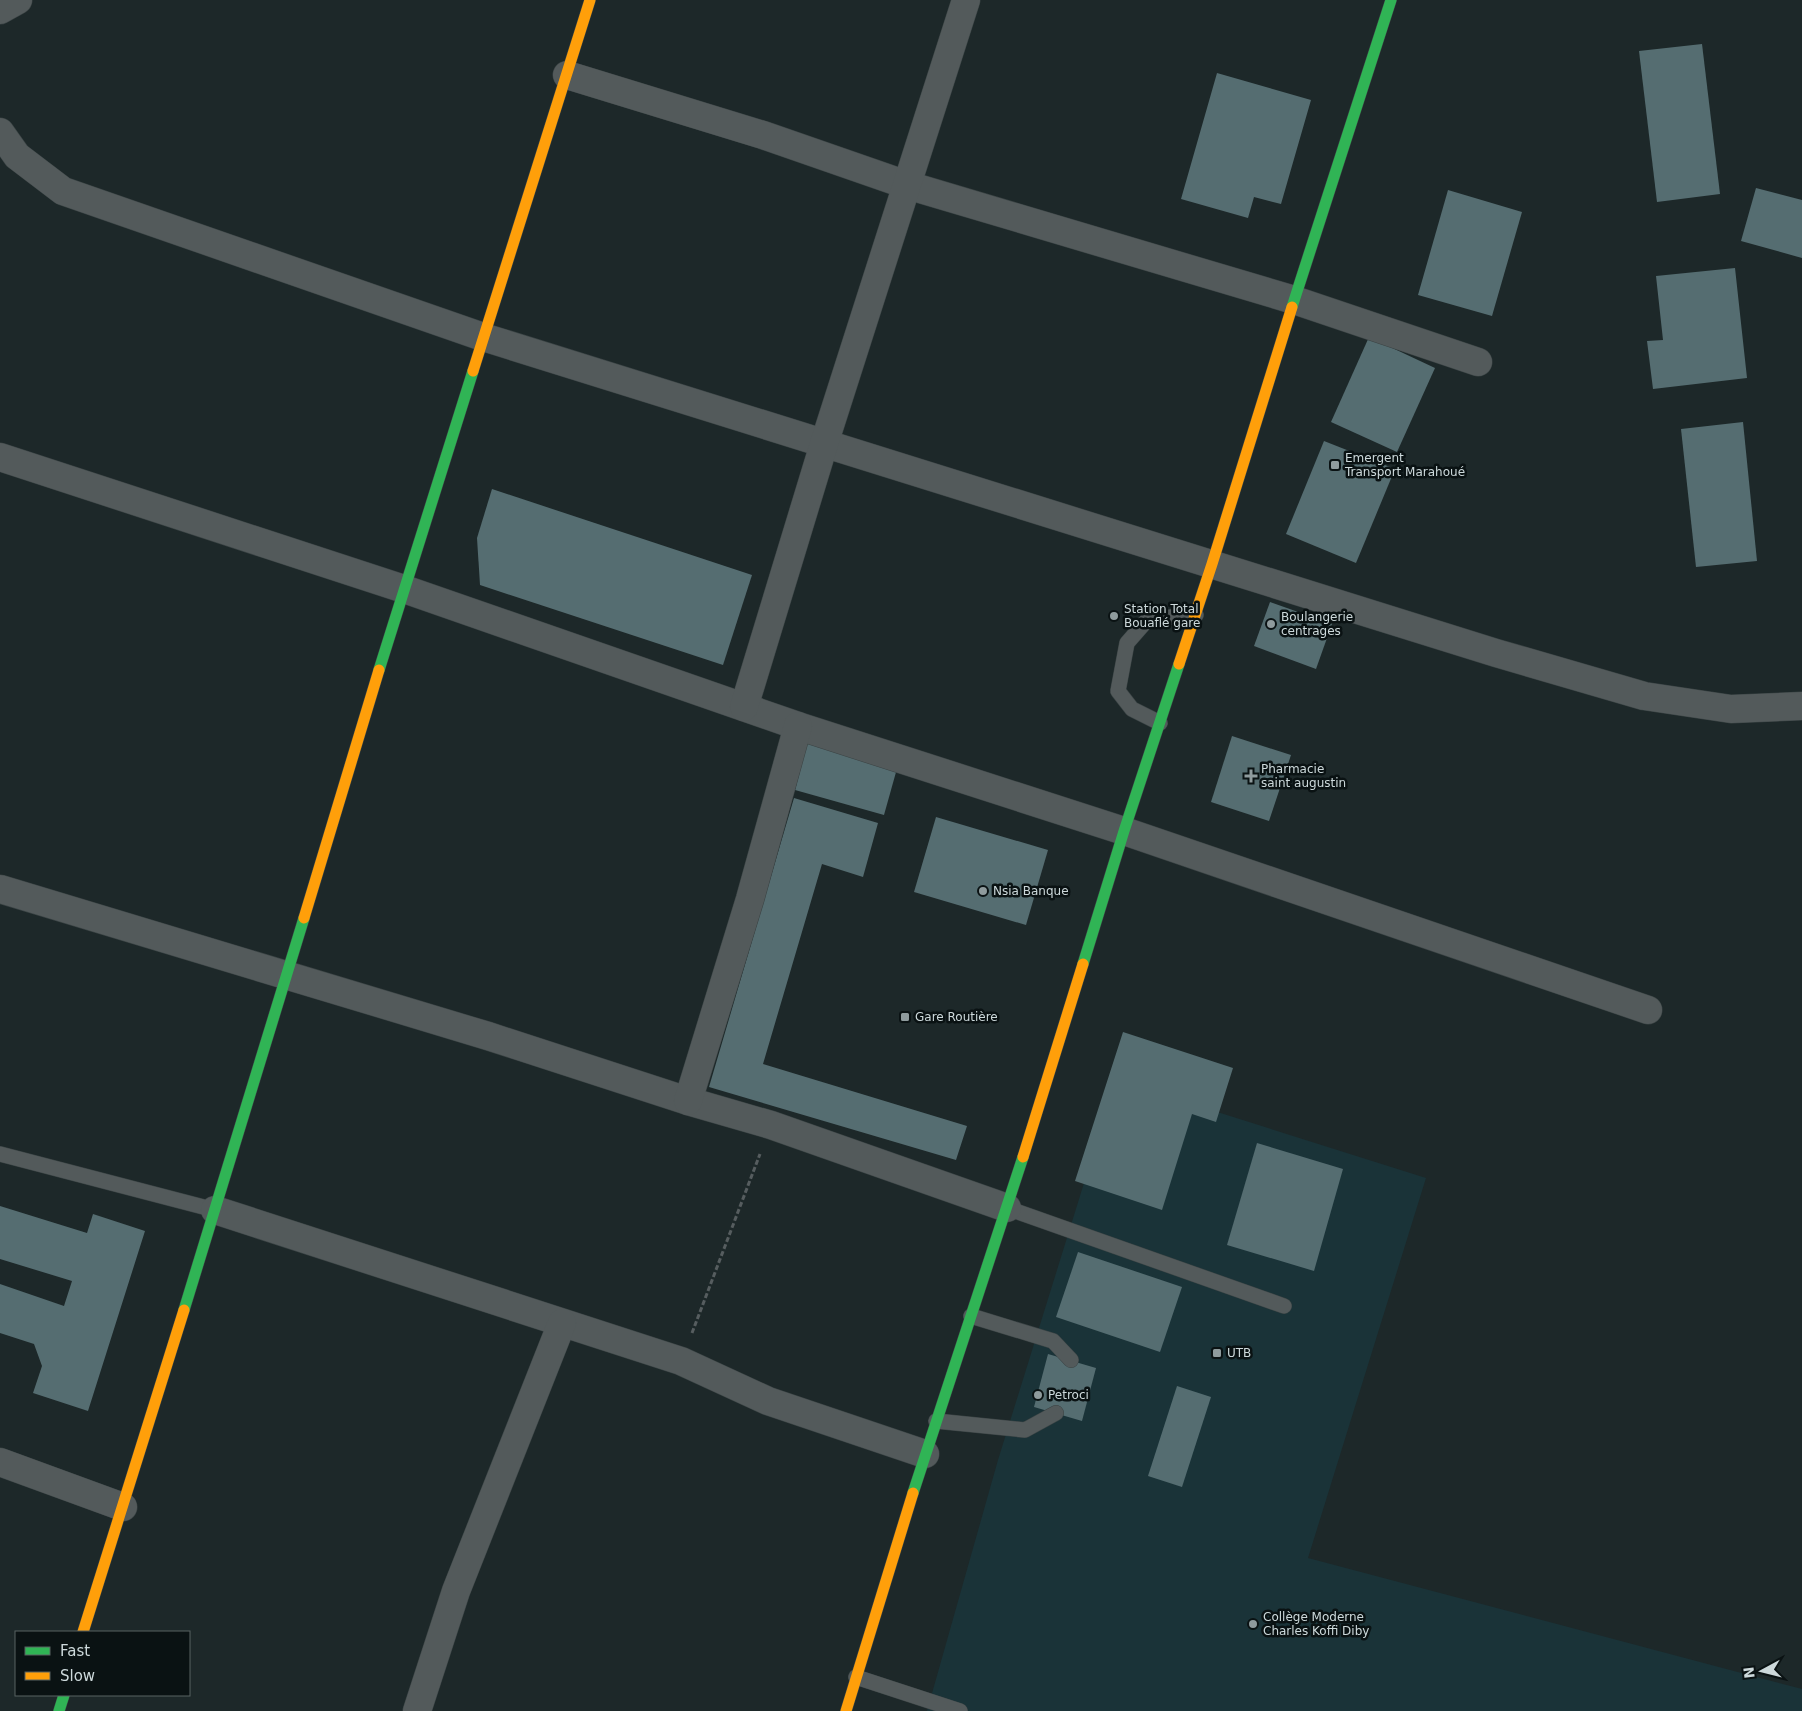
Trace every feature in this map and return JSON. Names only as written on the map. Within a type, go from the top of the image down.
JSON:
[{"type":"main road","points":[[83,1631],[215,1210],[404,589],[590,0]]},
{"type":"main road","points":[[846,1711],[925,1454],[1007,1208],[1124,831],[1196,615],[1294,300],[1391,0]]},
{"type":"main road","points":[[59,1711],[64,1696]]},
{"type":"street","points":[[0,10],[18,0]]},
{"type":"street","points":[[744,707],[824,444],[966,0]]},
{"type":"street","points":[[566,75],[763,135],[907,185],[1294,300],[1478,362]]},
{"type":"street","points":[[0,132],[16,156],[63,191],[483,337],[1487,650],[1644,696],[1732,709],[1802,706]]},
{"type":"street","points":[[0,457],[404,589],[798,726],[1124,831],[1648,1010]]},
{"type":"street","points":[[688,1101],[750,900],[798,726]]},
{"type":"street","points":[[0,889],[488,1036],[688,1101],[771,1125],[1007,1208]]},
{"type":"street","points":[[215,1210],[682,1361],[768,1401],[925,1454]]},
{"type":"street","points":[[416,1711],[456,1591],[562,1323]]},
{"type":"street","points":[[0,1462],[122,1507]]},
{"type":"lane","points":[[1160,723],[1132,709],[1118,691],[1127,643],[1148,619],[1196,615]]},
{"type":"lane","points":[[0,1154],[215,1210]]},
{"type":"lane","points":[[1007,1208],[1284,1306]]},
{"type":"lane","points":[[971,1316],[1052,1341],[1071,1360]]},
{"type":"lane","points":[[936,1421],[1025,1430],[1056,1414]]},
{"type":"lane","points":[[856,1677],[960,1711]]},
{"type":"path","points":[[682,1361],[771,1125]]},
{"type":"shaded area","points":[[1116,1080],[1426,1178],[1308,1558],[1802,1689],[1802,1711],[927,1711],[998,1460]]},
{"type":"building","points":[[1702,44],[1720,194],[1657,202],[1639,51]]},
{"type":"building","points":[[1217,73],[1311,100],[1281,204],[1254,197],[1248,218],[1181,199]]},
{"type":"building","points":[[1756,188],[1802,200],[1802,258],[1741,241]]},
{"type":"building","points":[[1448,190],[1522,212],[1492,316],[1418,295]]},
{"type":"building","points":[[1735,268],[1747,378],[1653,389],[1647,341],[1663,340],[1656,276]]},
{"type":"building","points":[[1369,337],[1435,368],[1397,452],[1331,422]]},
{"type":"building","points":[[1743,422],[1757,561],[1696,567],[1681,429]]},
{"type":"building","points":[[1324,441],[1395,469],[1356,563],[1286,534]]},
{"type":"building","points":[[492,489],[752,575],[723,665],[480,585],[477,538]]},
{"type":"building","points":[[1270,602],[1332,624],[1316,669],[1254,646]]},
{"type":"building","points":[[1232,736],[1291,755],[1269,821],[1211,802]]},
{"type":"building","points":[[808,740],[898,765],[884,815],[795,790]]},
{"type":"building","points":[[794,798],[878,823],[863,877],[822,864],[763,1064],[967,1126],[956,1160],[709,1087]]},
{"type":"building","points":[[936,817],[1048,850],[1026,925],[914,892]]},
{"type":"building","points":[[1123,1032],[1233,1068],[1216,1122],[1192,1114],[1162,1210],[1075,1181]]},
{"type":"building","points":[[1257,1143],[1343,1169],[1314,1271],[1227,1245]]},
{"type":"building","points":[[0,1206],[87,1233],[93,1214],[145,1231],[88,1411],[33,1393],[42,1366],[34,1344],[0,1333],[0,1284],[64,1306],[72,1281],[0,1259]]},
{"type":"building","points":[[1078,1252],[1182,1287],[1160,1352],[1056,1317]]},
{"type":"building","points":[[1048,1354],[1096,1368],[1082,1421],[1034,1407]]},
{"type":"building","points":[[1177,1386],[1211,1397],[1182,1487],[1148,1476]]},
{"type":"traffic: fast","points":[[1292,307],[1391,0]]},
{"type":"traffic: fast","points":[[379,670],[473,371]]},
{"type":"traffic: fast","points":[[1083,964],[1179,664]]},
{"type":"traffic: fast","points":[[184,1310],[304,918]]},
{"type":"traffic: fast","points":[[913,1493],[1023,1157]]},
{"type":"traffic: fast","points":[[59,1711],[64,1696]]},
{"type":"traffic: slow","points":[[473,371],[590,0]]},
{"type":"traffic: slow","points":[[1179,664],[1292,307]]},
{"type":"traffic: slow","points":[[304,918],[379,670]]},
{"type":"traffic: slow","points":[[1023,1157],[1083,964]]},
{"type":"traffic: slow","points":[[83,1631],[184,1310]]},
{"type":"traffic: slow","points":[[846,1711],[913,1493]]},
{"type":"place","name":"Emergent Transport Marahoué","points":[[1335,465]]},
{"type":"place","name":"Station Total Bouaflé gare","points":[[1114,616]]},
{"type":"place","name":"Boulangerie centrages","points":[[1271,624]]},
{"type":"place","name":"Pharmacie saint augustin","points":[[1251,776]]},
{"type":"place","name":"Nsia Banque","points":[[983,891]]},
{"type":"place","name":"Gare Routière","points":[[905,1017]]},
{"type":"place","name":"UTB","points":[[1217,1353]]},
{"type":"place","name":"Petroci","points":[[1038,1395]]},
{"type":"place","name":"Collège Moderne Charles Koffi Diby","points":[[1253,1624]]}]
